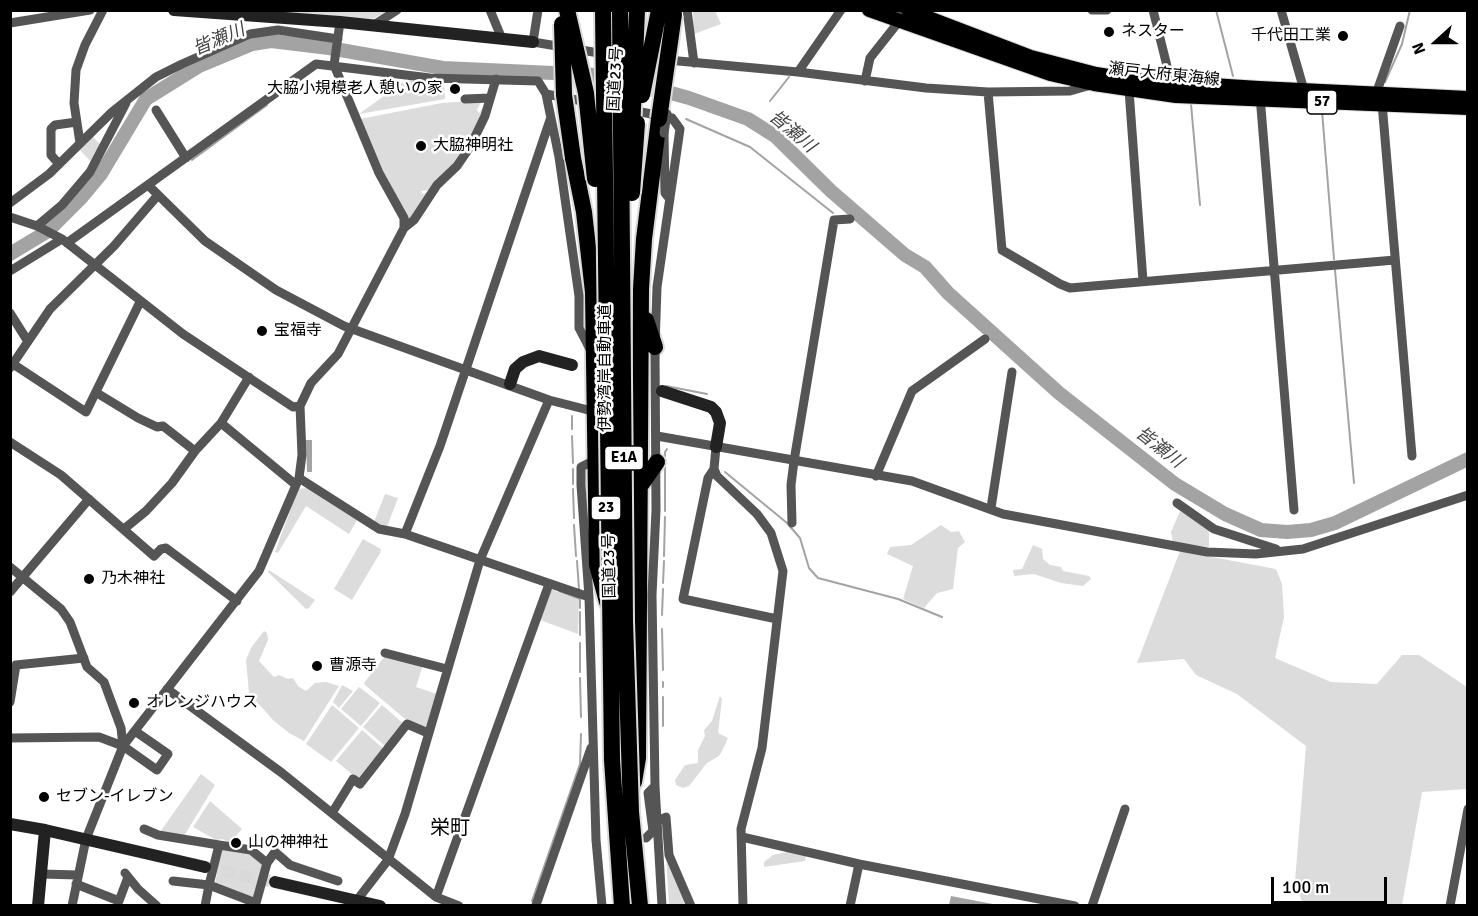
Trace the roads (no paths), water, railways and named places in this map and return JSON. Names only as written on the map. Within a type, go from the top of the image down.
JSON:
[{"type":"highway","points":[[576,10],[578,31],[596,82]]},
{"type":"highway","name":"国道23号","points":[[594,10],[601,215],[609,766],[621,906]]},
{"type":"highway","name":"伊勢湾岸自動車道","points":[[603,10],[612,760],[621,906]]},
{"type":"highway","name":"伊勢湾岸自動車道","points":[[620,10],[627,676],[631,812],[641,906]]},
{"type":"highway","name":"国道23号","points":[[638,10],[625,284],[632,792],[641,906]]},
{"type":"highway","points":[[634,92],[647,42],[648,10]]},
{"type":"highway","points":[[623,218],[633,190],[638,116],[675,11]]},
{"type":"highway","name":"23","points":[[632,792],[638,758],[641,485],[638,360],[641,289],[644,239],[662,126],[675,11]]},
{"type":"highway","points":[[564,15],[579,57],[591,128],[605,282]]},
{"type":"highway","name":"23","points":[[564,15],[564,95],[593,291],[596,359],[597,565],[607,603]]},
{"type":"highway","points":[[641,289],[647,326],[655,347]]},
{"type":"highway","points":[[641,485],[657,462]]},
{"type":"main road","name":"瀬戸大府東海線","points":[[869,10],[903,14],[1062,67],[1134,80],[1171,82],[1260,94],[1304,90],[1467,108]]},
{"type":"main road","name":"瀬戸大府東海線","points":[[903,14],[1050,74],[1129,90],[1176,96],[1260,94],[1467,98]]},
{"type":"street","points":[[10,23],[40,15],[90,10]]},
{"type":"street","points":[[80,143],[74,103],[76,70],[102,10]]},
{"type":"street","points":[[174,10],[374,25],[532,42],[584,52],[988,92],[1070,91],[1094,84]]},
{"type":"street","points":[[374,25],[396,10]]},
{"type":"street","points":[[490,10],[501,39]]},
{"type":"street","points":[[532,42],[538,10]]},
{"type":"street","points":[[798,72],[841,10]]},
{"type":"street","points":[[1092,10],[1107,10]]},
{"type":"street","points":[[1153,10],[1171,82]]},
{"type":"street","points":[[1281,10],[1304,90]]},
{"type":"street","points":[[675,11],[694,63]]},
{"type":"street","points":[[865,81],[870,58],[903,14]]},
{"type":"street","points":[[340,22],[334,65],[379,173],[404,218],[404,228]]},
{"type":"street","points":[[1400,26],[1379,98],[1412,456]]},
{"type":"street","points":[[10,203],[59,164],[156,77],[250,34],[278,30],[338,39]]},
{"type":"street","points":[[10,271],[65,241],[148,185],[316,64],[430,78],[538,81],[546,94],[551,118],[578,287],[579,328],[596,359]]},
{"type":"street","points":[[72,906],[86,839],[123,746],[259,571],[298,481],[302,455],[300,406],[311,383],[338,354],[404,228],[414,220],[437,185],[457,166],[485,116],[496,79]]},
{"type":"street","points":[[1129,90],[1143,281]]},
{"type":"street","points":[[988,92],[1002,250],[1070,288],[1395,260]]},
{"type":"street","points":[[546,94],[672,118],[680,129],[657,287],[655,347],[657,462],[652,595],[655,786],[662,906]]},
{"type":"street","points":[[1260,94],[1294,510]]},
{"type":"street","points":[[465,99],[490,98]]},
{"type":"street","points":[[37,226],[62,205],[90,172],[128,101]]},
{"type":"street","points":[[156,110],[186,158]]},
{"type":"street","points":[[405,534],[440,446],[464,369],[551,118]]},
{"type":"street","points":[[59,164],[51,155],[51,129],[55,125],[77,122]]},
{"type":"street","points":[[662,126],[665,193],[670,199]]},
{"type":"street","points":[[148,185],[205,241],[276,290],[351,328],[549,400],[596,412]]},
{"type":"street","points":[[140,302],[97,385],[97,393],[86,412],[12,366],[27,340],[50,309],[70,293],[158,195]]},
{"type":"street","points":[[10,217],[37,226],[65,241],[140,302],[293,407],[300,406]]},
{"type":"street","points":[[792,523],[791,484],[794,461],[834,220],[850,219]]},
{"type":"street","points":[[10,313],[27,340]]},
{"type":"street","points":[[876,476],[912,391],[985,339]]},
{"type":"street","points":[[510,384],[515,369],[523,362],[539,356],[572,365]]},
{"type":"street","points":[[991,508],[1012,372]]},
{"type":"street","points":[[124,529],[146,511],[172,483],[195,451],[221,423],[249,377]]},
{"type":"street","points":[[662,391],[711,407],[716,412],[720,423],[714,469],[717,476],[757,514],[777,548],[783,571],[762,748],[743,815],[743,906]]},
{"type":"street","points":[[97,393],[138,418],[157,427],[163,426],[195,451]]},
{"type":"street","points":[[355,903],[388,860],[480,560],[549,400]]},
{"type":"street","points":[[221,423],[298,481],[379,529],[405,534],[589,597]]},
{"type":"street","points":[[657,436],[912,481],[1003,514],[1176,548],[1256,554],[1320,545],[1467,495]]},
{"type":"street","points":[[10,442],[61,475],[153,556],[166,548],[237,602]]},
{"type":"street","points":[[597,459],[581,467],[602,906]]},
{"type":"street","points":[[714,469],[708,478],[683,599],[777,619]]},
{"type":"street","points":[[10,592],[89,499]]},
{"type":"street","points":[[1177,503],[1214,529],[1279,550]]},
{"type":"street","points":[[10,567],[61,609],[70,622],[87,667],[104,682],[121,728],[123,746]]},
{"type":"street","points":[[436,897],[549,584]]},
{"type":"street","points":[[385,653],[447,669]]},
{"type":"street","points":[[10,702],[16,665],[84,658]]},
{"type":"street","points":[[167,689],[282,773],[436,897],[459,906]]},
{"type":"street","points":[[332,813],[353,779],[360,784],[407,724],[428,733]]},
{"type":"street","points":[[10,738],[99,737],[123,746],[157,770],[168,754],[135,731]]},
{"type":"street","points":[[536,904],[593,741]]},
{"type":"street","points":[[646,838],[653,831],[648,793],[655,786]]},
{"type":"street","points":[[1092,906],[1125,808]]},
{"type":"street","points":[[1450,906],[1467,809]]},
{"type":"street","points":[[657,821],[666,817],[669,855],[691,906]]},
{"type":"street","points":[[10,824],[205,867]]},
{"type":"street","points":[[144,829],[158,835],[250,850],[267,863]]},
{"type":"street","points":[[38,906],[45,830]]},
{"type":"street","points":[[742,837],[859,864],[1075,906]]},
{"type":"street","points":[[205,906],[219,845]]},
{"type":"street","points":[[173,881],[209,885],[256,903],[267,863],[275,852],[290,865],[338,881]]},
{"type":"street","points":[[850,906],[859,864]]},
{"type":"street","points":[[41,874],[77,879],[119,900],[126,874],[157,906]]},
{"type":"street","points":[[275,882],[355,903],[380,906]]},
{"type":"waterway","points":[[1216,10],[1233,76]]},
{"type":"waterway","points":[[1385,82],[1402,44],[1410,10]]},
{"type":"waterway","name":"皆瀬川","points":[[10,254],[48,231],[81,198],[101,174],[146,99],[199,66],[252,44],[271,41],[329,48],[443,68],[597,75],[613,78]]},
{"type":"waterway","points":[[770,101],[789,77]]},
{"type":"waterway","name":"皆瀬川","points":[[635,83],[689,98],[748,119],[775,136],[831,191],[905,255],[925,267],[948,293],[1059,393],[1175,484],[1225,514],[1261,530],[1287,532],[1311,530],[1335,523],[1468,459]]},
{"type":"waterway","points":[[1191,104],[1200,205]]},
{"type":"waterway","points":[[192,160],[267,105]]},
{"type":"waterway","points":[[1322,111],[1334,259]]},
{"type":"waterway","points":[[686,119],[750,147],[833,213]]},
{"type":"waterway","points":[[1335,270],[1354,483]]},
{"type":"waterway","points":[[666,386],[707,394]]},
{"type":"waterway","points":[[572,416],[572,429]]},
{"type":"waterway","points":[[572,436],[573,463]]},
{"type":"waterway","points":[[665,511],[665,452],[667,449]]},
{"type":"waterway","points":[[573,469],[573,484]]},
{"type":"waterway","points":[[725,472],[787,523],[800,538],[809,568],[818,578],[898,599],[942,617]]},
{"type":"waterway","points":[[573,489],[574,518]]},
{"type":"waterway","points":[[664,556],[665,517]]},
{"type":"waterway","points":[[574,525],[576,556]]},
{"type":"waterway","points":[[577,561],[579,589]]},
{"type":"waterway","points":[[663,583],[664,561]]},
{"type":"waterway","points":[[662,615],[663,589]]},
{"type":"waterway","points":[[559,591],[580,599],[580,608]]},
{"type":"waterway","points":[[580,612],[580,635]]},
{"type":"waterway","points":[[662,629],[663,670]]},
{"type":"waterway","points":[[580,643],[580,672]]},
{"type":"waterway","points":[[580,678],[581,717]]},
{"type":"waterway","points":[[663,682],[663,687]]},
{"type":"waterway","points":[[663,697],[663,726]]},
{"type":"waterway","points":[[532,901],[580,764],[581,734]]},
{"type":"tunnel","points":[[205,867],[275,882]]},
{"type":"place","name":"ネスター","points":[[1109,32]]},
{"type":"place","name":"千代田工業","points":[[1343,36]]},
{"type":"place","name":"大脇小規模老人憩いの家","points":[[455,89]]},
{"type":"place","name":"大脇神明社","points":[[421,146]]},
{"type":"place","name":"宝福寺","points":[[262,331]]},
{"type":"place","name":"乃木神社","points":[[89,579]]},
{"type":"place","name":"曹源寺","points":[[317,666]]},
{"type":"place","name":"オレンジハウス","points":[[134,703]]},
{"type":"place","name":"セブン-イレブン","points":[[44,797]]},
{"type":"place","name":"山の神神社","points":[[236,843]]},
{"type":"district","name":"栄町","points":[[450,829]]}]
